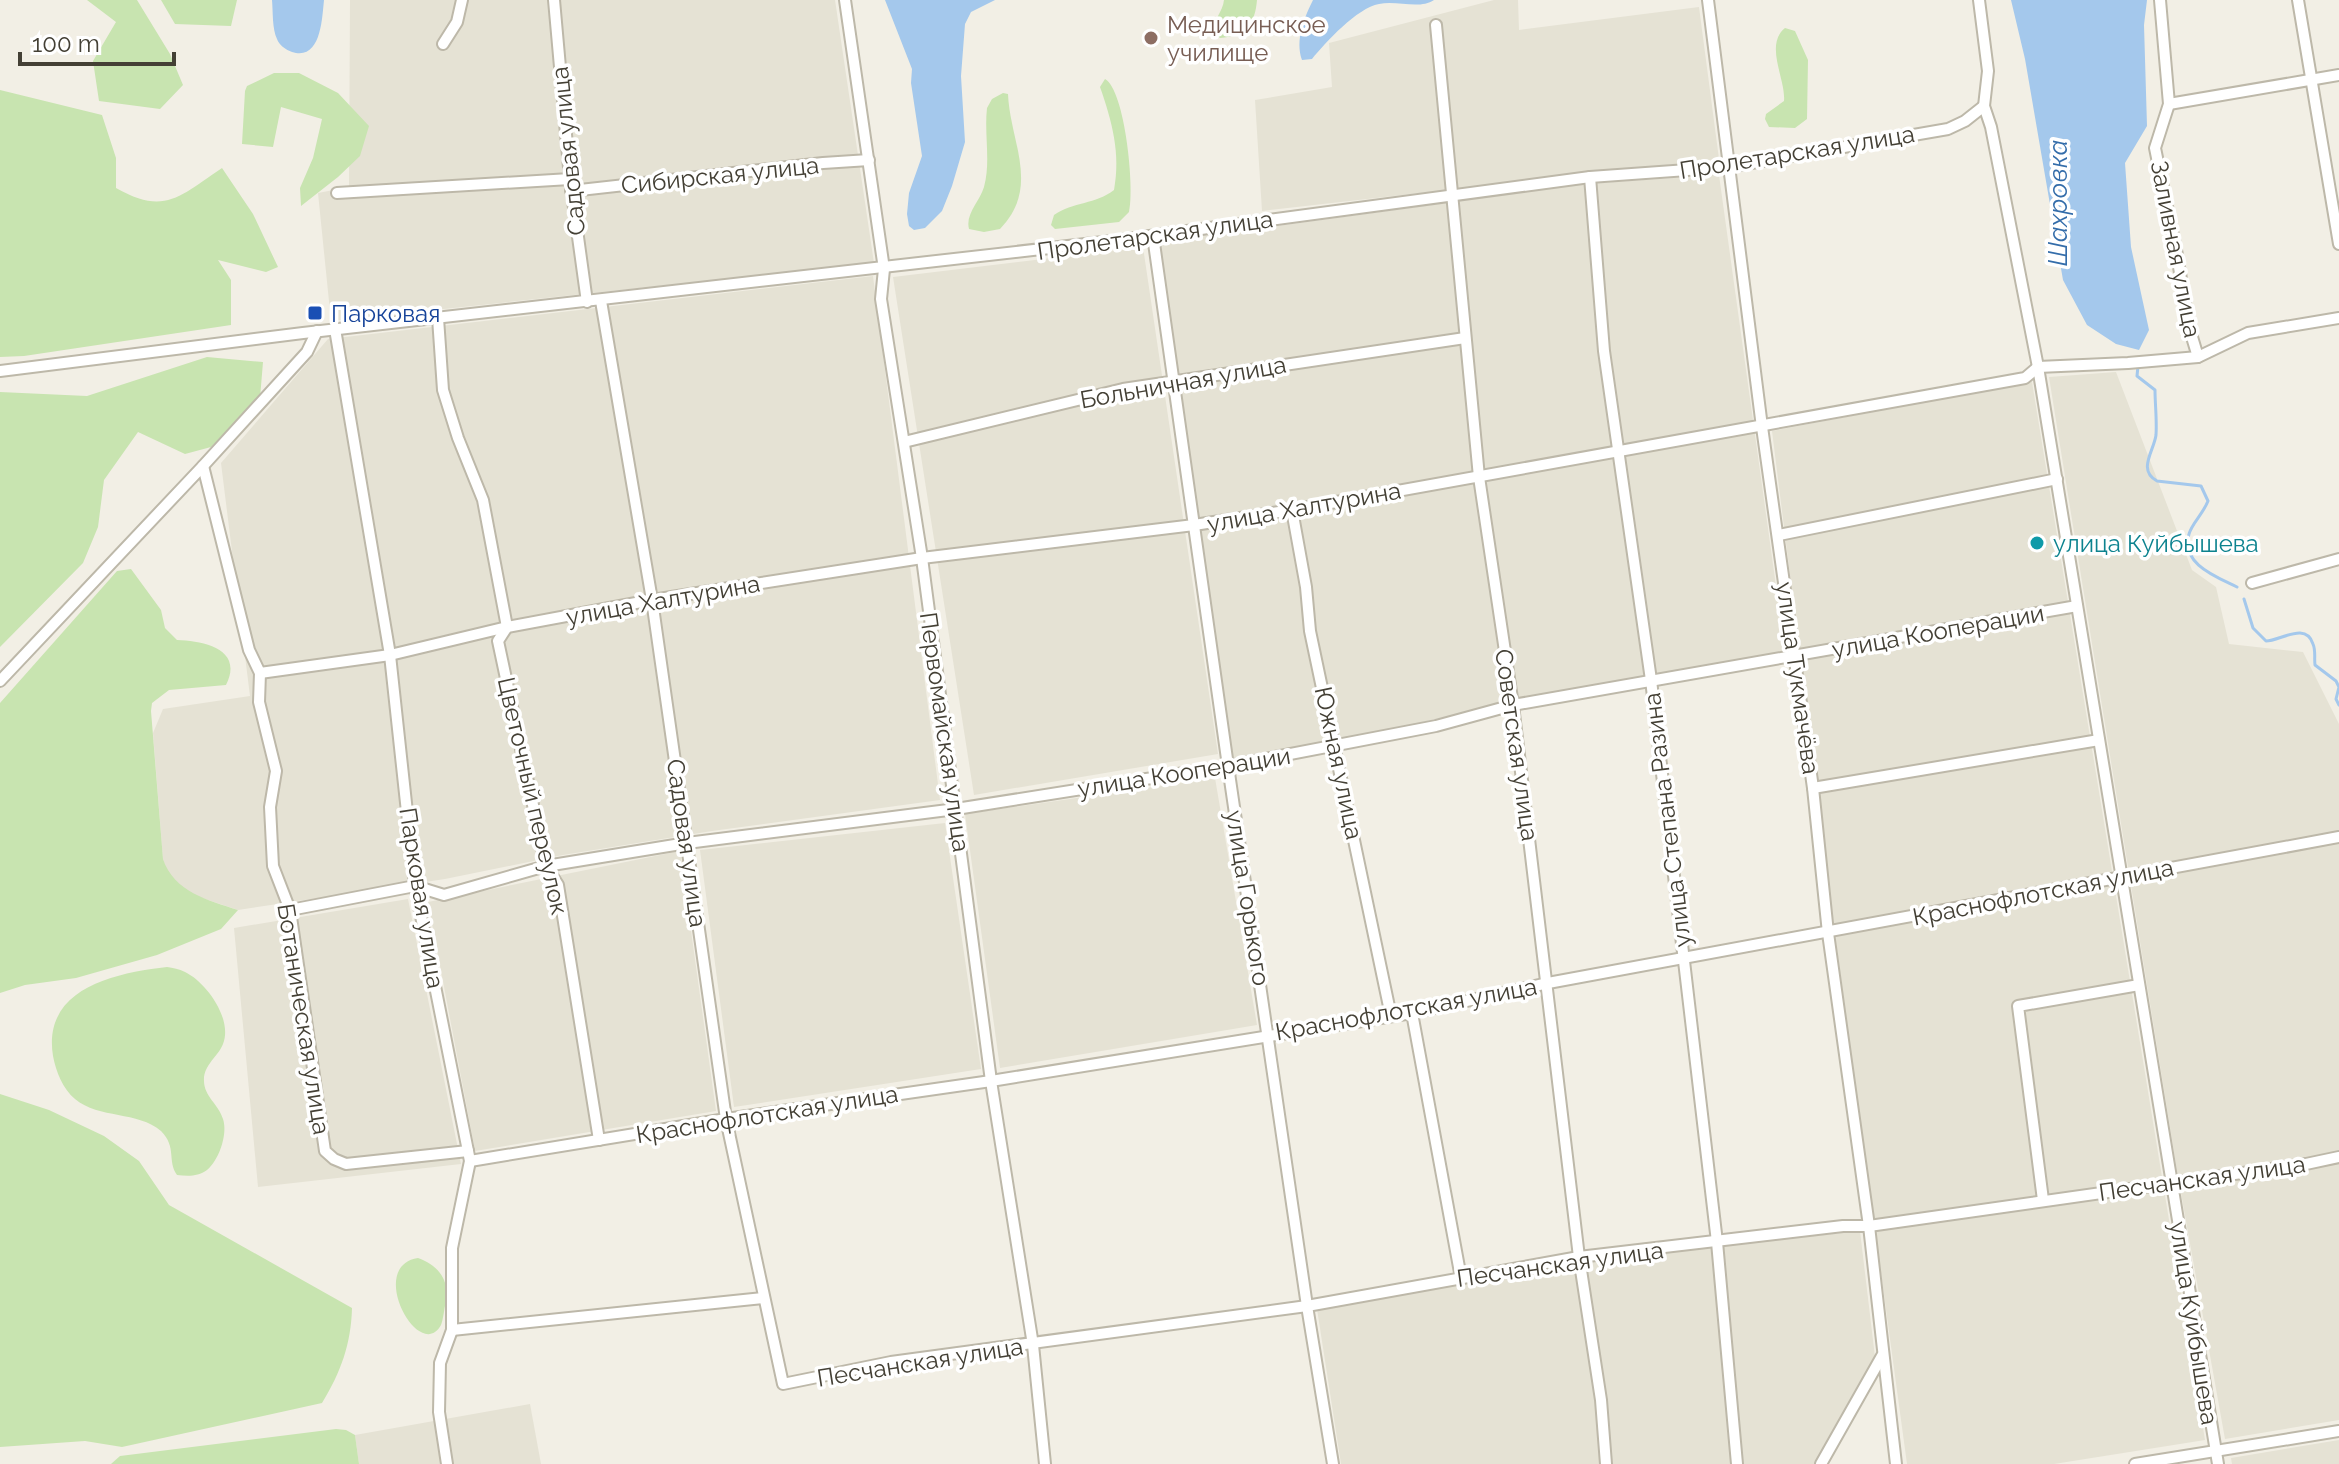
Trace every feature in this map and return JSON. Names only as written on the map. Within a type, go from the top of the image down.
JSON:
[{"type":"street","points":[[443,44],[457,22],[462,0]]},
{"type":"street","name":"Садовая улица","points":[[554,0],[571,191],[587,302]]},
{"type":"street","name":"Первомайская улица","points":[[845,0],[884,269],[881,299],[922,558],[991,1081],[1033,1345],[1045,1464]]},
{"type":"street","name":"улица Тукмачёва","points":[[1708,0],[1762,427],[1813,788],[1828,933],[1869,1226],[1896,1464]]},
{"type":"street","name":"улица Куйбышева","points":[[1979,0],[1988,71],[1984,106],[1991,127],[2038,367],[2218,1464]]},
{"type":"street","name":"Заливная улица","points":[[2160,0],[2169,104],[2155,148],[2189,327],[2198,357]]},
{"type":"street","points":[[2298,0],[2339,244]]},
{"type":"street","name":"Советская улица","points":[[1436,25],[1479,477],[1513,705],[1579,1257],[1601,1400],[1606,1464]]},
{"type":"street","points":[[2169,104],[2339,75]]},
{"type":"street","name":"Пролетарская улица","points":[[0,371],[317,331],[884,269],[1590,177],[1729,167],[1948,129],[1965,121],[1984,106]]},
{"type":"street","name":"Сибирская улица","points":[[571,191],[869,160]]},
{"type":"street","name":"улица Степана Разина","points":[[1590,177],[1604,351],[1651,680],[1717,1242],[1737,1464]]},
{"type":"street","points":[[337,193],[570,179]]},
{"type":"street","name":"улица Горького","points":[[1153,236],[1307,1306],[1333,1464]]},
{"type":"street","name":"Садовая улица","points":[[601,301],[652,600],[726,1119],[783,1384]]},
{"type":"street","name":"Цветочный переулок","points":[[438,318],[443,390],[483,500],[507,627],[498,641],[546,866],[558,885],[599,1140]]},
{"type":"street","name":"улица Халтурина","points":[[260,673],[390,655],[507,627],[652,600],[922,558],[1292,510],[2025,378],[2038,367],[2198,357],[2248,333],[2339,318]]},
{"type":"street","name":"Парковая улица","points":[[335,329],[390,655],[415,886],[469,1156],[452,1248],[452,1330],[440,1363],[439,1412],[447,1464]]},
{"type":"street","points":[[0,681],[307,352],[317,331]]},
{"type":"street","name":"Больничная улица","points":[[904,442],[1123,389],[1465,338]]},
{"type":"street","name":"Ботаническая улица","points":[[203,466],[249,650],[260,673],[259,702],[276,771],[270,807],[273,866],[290,910],[325,1151],[346,1164],[469,1156]]},
{"type":"street","points":[[1779,535],[2057,479]]},
{"type":"street","name":"Южная улица","points":[[1292,510],[1306,587],[1310,631],[1391,1016]]},
{"type":"street","points":[[2252,583],[2339,559]]},
{"type":"street","name":"улица Кооперации","points":[[290,910],[415,886],[444,895],[546,866],[687,843],[956,809],[1228,766],[1436,726],[1513,705],[2077,606]]},
{"type":"street","points":[[1813,788],[2099,740]]},
{"type":"street","name":"Краснофлотская улица","points":[[469,1156],[599,1140],[991,1081],[1412,1013],[1548,983],[2339,837]]},
{"type":"street","points":[[2043,1200],[2018,1006],[2139,985]]},
{"type":"street","points":[[1412,1013],[1461,1278]]},
{"type":"street","name":"Песчанская улица","points":[[783,1384],[891,1362],[1307,1306],[1579,1257],[1843,1226],[1869,1226],[2339,1157]]},
{"type":"street","points":[[452,1330],[763,1298]]},
{"type":"street","points":[[1821,1464],[1882,1356]]},
{"type":"street","points":[[2135,1464],[2339,1431]]},
{"type":"shaded area","points":[[350,0],[835,0],[874,263],[331,321],[318,193],[349,187]]},
{"type":"shaded area","points":[[1494,0],[1518,0],[1519,30],[1699,7],[1719,159],[1262,211],[1255,100],[1332,87],[1329,43]]},
{"type":"shaded area","points":[[1719,175],[1785,651],[1522,699],[1362,736],[1231,758],[1160,242],[1584,184]]},
{"type":"shaded area","points":[[1143,247],[1218,754],[974,795],[893,277]]},
{"type":"shaded area","points":[[873,276],[940,800],[712,831],[563,855],[445,879],[238,910],[196,896],[167,872],[163,859],[153,733],[163,709],[250,696],[221,463],[328,339]]},
{"type":"shaded area","points":[[2116,372],[2192,570],[2216,587],[2229,644],[2303,652],[2339,724],[2339,1420],[2225,1439],[2177,1171],[2049,377]]},
{"type":"shaded area","points":[[2032,382],[2205,1440],[2054,1464],[1907,1464],[1836,942],[1772,431]]},
{"type":"shaded area","points":[[1215,778],[1257,1025],[1000,1068],[965,814]]},
{"type":"shaded area","points":[[945,823],[981,1069],[734,1107],[700,850]]},
{"type":"shaded area","points":[[680,851],[716,1111],[475,1151],[428,902]]},
{"type":"shaded area","points":[[408,899],[461,1164],[258,1187],[234,928]]},
{"type":"shaded area","points":[[1860,1231],[1875,1357],[1815,1464],[1341,1464],[1317,1309],[1595,1259]]},
{"type":"shaded area","points":[[530,1404],[541,1464],[359,1464],[355,1435]]},
{"type":"shaded area","points":[[2339,1440],[2339,1464],[2232,1464],[2231,1458]]},
{"type":"green space","points":[[87,0],[137,0],[170,54],[183,85],[160,109],[99,101],[93,61],[116,22]]},
{"type":"green space","points":[[161,0],[237,0],[231,26],[175,24]]},
{"type":"green space","points":[[1224,0],[1257,0],[1248,27],[1236,35],[1220,38],[1213,28]]},
{"type":"green space","points":[[1785,28],[1795,31],[1808,60],[1807,119],[1795,128],[1769,127],[1765,119],[1766,114],[1784,101],[1776,43]]},
{"type":"green space","points":[[274,73],[299,73],[338,93],[369,126],[360,156],[301,206],[300,188],[313,158],[322,119],[281,107],[273,147],[242,144],[247,86]]},
{"type":"green space","points":[[1105,79],[1118,101],[1127,141],[1131,183],[1129,212],[1119,222],[1055,229],[1051,225],[1054,215],[1114,190],[1114,138],[1100,87]]},
{"type":"green space","points":[[0,90],[102,115],[116,158],[116,188],[147,201],[172,199],[222,168],[253,214],[278,267],[266,272],[218,260],[231,280],[231,325],[0,357]]},
{"type":"green space","points":[[1003,93],[1008,94],[1020,164],[1019,197],[1000,229],[984,232],[969,229],[968,223],[986,177],[987,108],[992,99]]},
{"type":"green space","points":[[207,357],[263,362],[260,398],[211,447],[185,454],[138,432],[104,480],[98,527],[83,563],[0,647],[0,392],[87,396]]},
{"type":"green space","points":[[131,569],[161,610],[165,628],[177,640],[209,645],[226,655],[230,663],[226,685],[169,690],[152,703],[151,711],[163,859],[168,870],[184,887],[238,910],[221,929],[157,955],[76,978],[25,985],[0,993],[0,703],[117,571]]},
{"type":"green space","points":[[167,967],[185,972],[201,984],[216,1002],[224,1024],[223,1044],[204,1075],[206,1091],[223,1119],[223,1139],[211,1166],[192,1176],[177,1175],[166,1137],[152,1125],[95,1110],[75,1099],[61,1080],[53,1056],[53,1033],[59,1014],[86,988],[126,974]]},
{"type":"green space","points":[[0,1094],[49,1110],[104,1136],[139,1161],[169,1205],[352,1308],[344,1357],[322,1403],[122,1447],[85,1441],[0,1447]]},
{"type":"green space","points":[[418,1258],[438,1270],[445,1282],[442,1323],[432,1334],[421,1332],[410,1323],[397,1293],[397,1277],[403,1265]]},
{"type":"green space","points":[[336,1429],[355,1435],[359,1464],[111,1464],[120,1456]]},
{"type":"water","points":[[272,0],[324,0],[318,36],[309,50],[292,52],[279,43],[274,30]]},
{"type":"water","points":[[885,0],[995,0],[971,12],[965,24],[961,76],[965,142],[952,186],[942,211],[925,228],[914,230],[909,226],[907,214],[909,193],[922,156],[911,83],[912,69]]},
{"type":"water","points":[[1313,0],[1434,0],[1422,4],[1386,3],[1370,7],[1342,27],[1312,59],[1302,60],[1300,37]]},
{"type":"water","points":[[2011,0],[2147,0],[2144,25],[2147,126],[2125,163],[2131,247],[2149,330],[2139,350],[2116,344],[2087,325],[2063,280],[2025,59]]},
{"type":"waterway","name":"Шахровка","points":[[2138,366],[2137,376],[2155,390],[2156,435],[2148,471],[2157,481],[2201,486],[2208,501],[2189,534],[2190,554],[2202,568],[2237,587]]},
{"type":"waterway","name":"Шахровка","points":[[2244,599],[2253,628],[2266,641],[2299,633],[2310,637],[2315,665],[2339,687],[2336,699],[2339,705]]},
{"type":"place","name":"Медицинское училище","points":[[1151,38]]},
{"type":"place","name":"Парковая","points":[[315,313]]},
{"type":"place","name":"улица Куйбышева","points":[[2037,543]]}]
